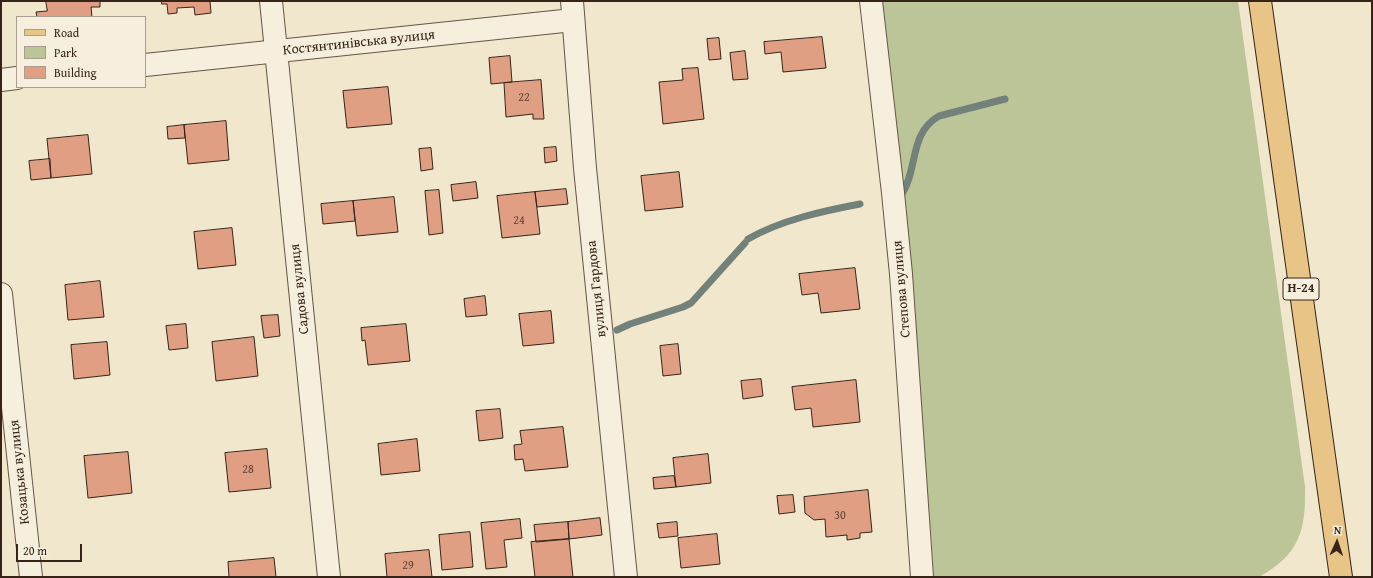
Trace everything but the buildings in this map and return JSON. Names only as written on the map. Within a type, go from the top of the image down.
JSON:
[{"type":"main road","name":"Н-24","points":[[1260,1],[1341,577]]},
{"type":"street","name":"Садова вулиця","points":[[271,1],[329,577]]},
{"type":"street","name":"Степова вулиця","points":[[872,6],[901,274],[922,577]]},
{"type":"street","name":"Костянтинівська вулиця","points":[[146,65],[276,52],[572,10]]},
{"type":"street","name":"вулиця Гардова","points":[[572,10],[585,168],[626,577]]},
{"type":"street","points":[[1,80],[16,78]]},
{"type":"street","name":"Козацька вулиця","points":[[1,294],[31,577]]},
{"type":"green space","points":[[879,1],[1238,1],[1305,487],[1304,517],[1297,540],[1283,560],[1273,569],[1259,577],[934,577],[918,367]]},
{"type":"waterway","points":[[902,194],[907,184],[918,142],[929,123],[939,116],[1005,99]]},
{"type":"waterway","points":[[748,239],[788,221],[860,204]]},
{"type":"waterway","points":[[617,330],[691,303],[745,243]]}]
